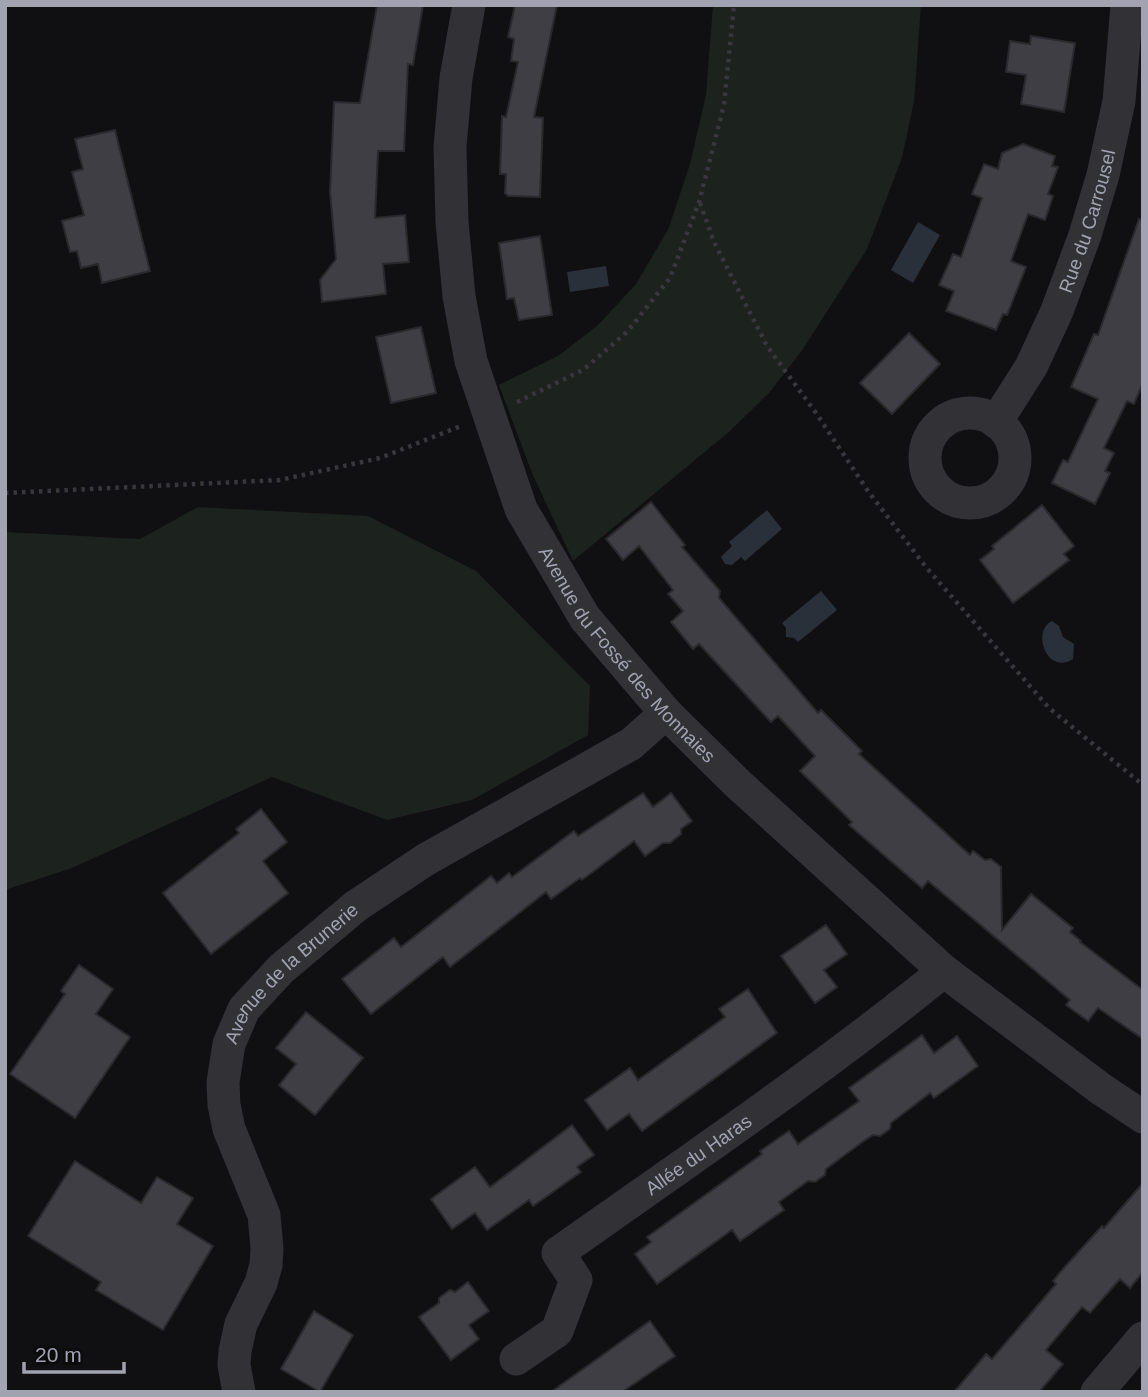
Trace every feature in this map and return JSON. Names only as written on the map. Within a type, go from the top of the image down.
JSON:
[{"type":"street","name":"Avenue du Fossé des Monnaies","points":[[469,5],[456,78],[450,147],[452,222],[459,296],[471,361],[521,509],[584,618],[666,713],[737,783],[944,971],[1143,1118]]},
{"type":"street","name":"Rue du Carrousel","points":[[996,422],[1031,367],[1057,311],[1085,235],[1119,101],[1127,5]]},
{"type":"street","name":"Avenue de la Brunerie","points":[[239,1392],[234,1365],[235,1350],[241,1324],[261,1283],[267,1248],[264,1215],[229,1129],[224,1105],[223,1082],[229,1044],[244,1009],[281,969],[356,906],[425,860],[631,744],[666,713]]},
{"type":"street","name":"Allée du Haras","points":[[516,1359],[557,1331],[576,1280],[558,1254],[814,1069],[944,971]]},
{"type":"street","points":[[1097,1392],[1143,1338]]},
{"type":"path","points":[[699,202],[714,242],[767,346],[816,413],[867,491],[925,566],[1049,708],[1143,785]]},
{"type":"shaded area","points":[[713,5],[921,5],[914,101],[902,158],[867,249],[803,349],[769,393],[730,431],[573,561],[532,473],[499,385],[558,356],[598,325],[636,284],[668,230],[690,164],[706,95]]},
{"type":"shaded area","points":[[918,222],[940,235],[913,283],[891,270]]},
{"type":"shaded area","points":[[606,266],[609,286],[570,292],[567,272]]},
{"type":"shaded area","points":[[198,507],[368,516],[476,571],[590,686],[588,735],[472,800],[387,820],[272,777],[72,868],[5,890],[5,532],[140,539]]},
{"type":"shaded area","points":[[767,510],[782,529],[745,561],[741,557],[732,565],[725,564],[721,557],[732,546],[729,542]]},
{"type":"shaded area","points":[[821,591],[837,610],[798,642],[794,638],[786,637],[786,628],[782,623]]},
{"type":"shaded area","points":[[1052,621],[1059,626],[1063,637],[1074,644],[1073,659],[1064,663],[1056,662],[1045,650],[1043,634]]},
{"type":"building","points":[[377,5],[423,5],[413,65],[408,64],[404,151],[378,151],[375,218],[405,215],[409,262],[383,264],[386,294],[322,302],[320,280],[336,259],[330,192],[334,102],[360,103]]},
{"type":"building","points":[[515,5],[557,5],[534,117],[543,118],[540,197],[508,196],[505,193],[506,174],[500,174],[502,116],[506,117],[518,62],[511,61],[514,39],[508,37]]},
{"type":"building","points":[[1031,36],[1075,43],[1064,112],[1021,104],[1026,75],[1006,72],[1010,41],[1030,44]]},
{"type":"building","points":[[115,130],[150,271],[102,283],[98,264],[81,268],[77,251],[70,252],[62,221],[84,215],[72,172],[83,169],[75,139]]},
{"type":"building","points":[[1023,144],[1055,156],[1052,166],[1058,167],[1048,194],[1053,196],[1045,220],[1028,214],[1011,261],[1026,267],[1007,315],[1003,314],[996,330],[946,311],[954,291],[939,285],[953,254],[961,257],[982,198],[972,194],[984,164],[998,169],[1002,153]]},
{"type":"building","points":[[1139,219],[1143,220],[1143,383],[1134,404],[1127,401],[1104,448],[1114,453],[1105,471],[1110,473],[1095,504],[1052,483],[1063,460],[1068,462],[1098,399],[1071,387],[1094,334],[1098,335]]},
{"type":"building","points":[[540,236],[552,315],[519,320],[514,298],[507,299],[499,243]]},
{"type":"building","points":[[421,327],[436,393],[391,403],[376,337]]},
{"type":"building","points":[[909,333],[940,364],[892,414],[860,383]]},
{"type":"building","points":[[651,502],[685,545],[682,547],[720,591],[719,598],[818,713],[821,710],[862,751],[859,754],[970,855],[973,851],[1001,867],[1002,930],[1031,894],[1073,928],[1070,932],[1080,942],[1143,990],[1143,1039],[1098,1008],[1088,1021],[1066,1005],[1070,1000],[928,881],[922,888],[849,825],[852,822],[800,771],[815,756],[778,716],[771,722],[699,644],[693,649],[671,622],[683,611],[668,594],[673,590],[639,546],[623,560],[606,539]]},
{"type":"building","points":[[1042,505],[1074,546],[1064,554],[1069,560],[1013,603],[980,560],[994,549],[992,546]]},
{"type":"building","points":[[643,793],[653,807],[671,793],[692,821],[681,829],[681,834],[670,843],[663,843],[645,856],[634,841],[582,880],[580,878],[551,899],[546,892],[450,967],[443,957],[371,1014],[342,979],[394,938],[401,947],[491,876],[497,883],[509,873],[512,877],[574,831],[578,836]]},
{"type":"building","points":[[261,809],[287,842],[263,861],[288,893],[211,954],[163,893],[239,833],[236,829]]},
{"type":"building","points":[[826,925],[847,954],[824,970],[837,987],[815,1003],[781,956]]},
{"type":"building","points":[[79,965],[113,989],[96,1014],[130,1037],[75,1118],[10,1074],[65,994],[61,991]]},
{"type":"building","points":[[748,989],[777,1033],[642,1131],[629,1114],[607,1130],[585,1100],[630,1068],[638,1080],[725,1017],[719,1009]]},
{"type":"building","points":[[306,1012],[363,1058],[315,1115],[279,1085],[296,1064],[276,1048]]},
{"type":"building","points":[[922,1035],[934,1053],[957,1036],[978,1066],[934,1098],[930,1093],[891,1123],[890,1129],[880,1136],[873,1135],[826,1169],[825,1175],[815,1182],[808,1181],[779,1202],[784,1210],[740,1241],[732,1230],[657,1284],[635,1254],[651,1242],[647,1237],[762,1154],[760,1151],[789,1131],[798,1144],[859,1101],[849,1088]]},
{"type":"building","points":[[572,1125],[594,1155],[577,1167],[581,1172],[533,1206],[529,1200],[487,1230],[475,1213],[452,1229],[431,1199],[475,1167],[490,1187]]},
{"type":"building","points":[[75,1161],[141,1203],[157,1177],[193,1198],[177,1224],[213,1246],[163,1330],[96,1290],[101,1282],[28,1236]]},
{"type":"building","points":[[1143,1183],[1143,1272],[1130,1288],[1120,1279],[1090,1313],[1082,1307],[1046,1350],[1063,1364],[1039,1392],[954,1392],[986,1354],[992,1359],[1056,1284],[1053,1281],[1063,1269]]},
{"type":"building","points":[[468,1282],[489,1311],[469,1325],[479,1339],[451,1360],[419,1317],[439,1303],[439,1298],[450,1290],[455,1292]]},
{"type":"building","points":[[314,1311],[353,1335],[320,1392],[281,1369]]},
{"type":"building","points":[[650,1321],[675,1356],[622,1392],[551,1392]]}]
